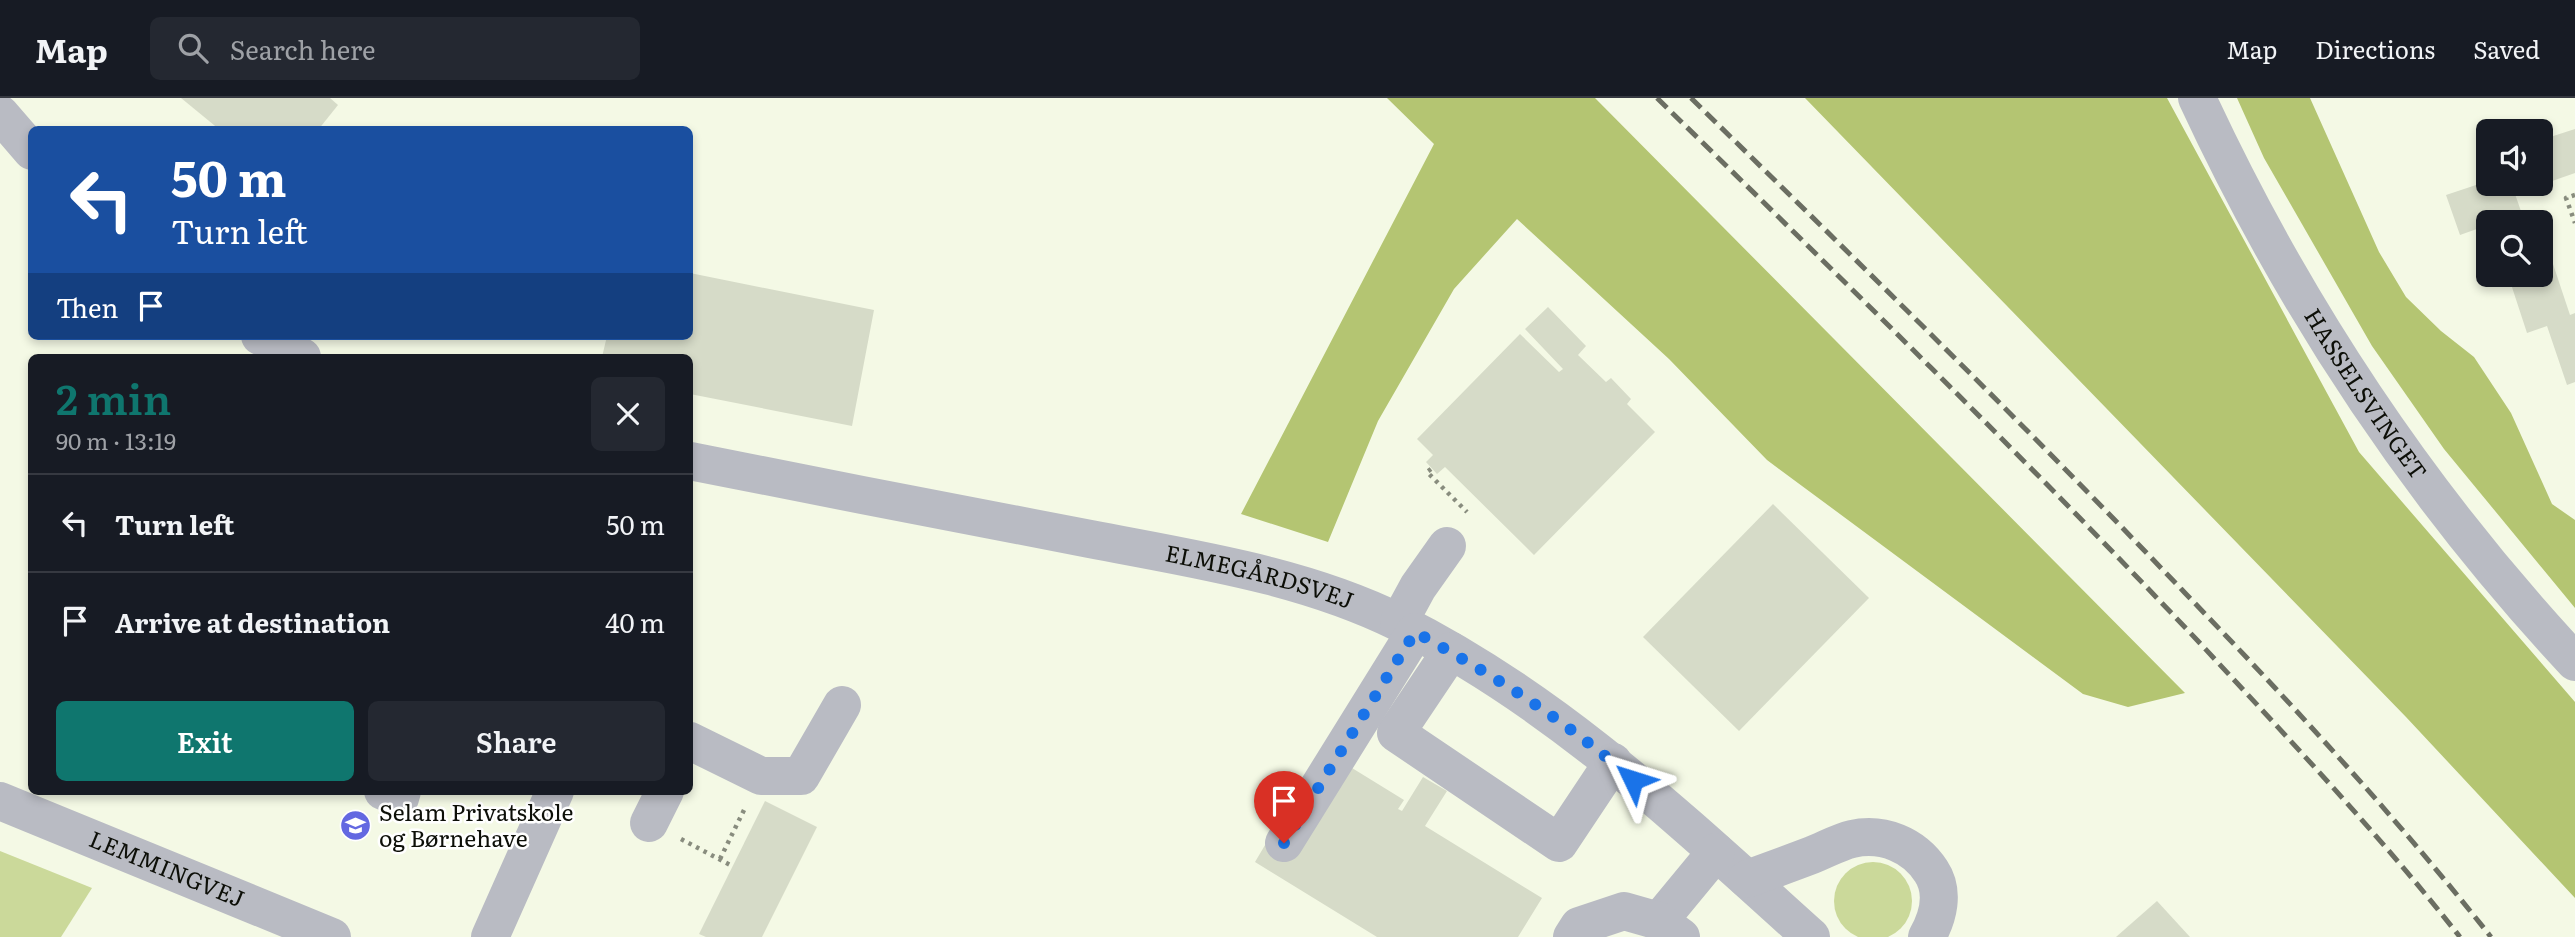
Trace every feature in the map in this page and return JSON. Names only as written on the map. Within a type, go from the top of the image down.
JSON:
[{"type":"street","name":"HASSELSVINGET","points":[[2197,98],[2224,157],[2272,248],[2330,345],[2392,439],[2464,535],[2575,662]]},
{"type":"street","points":[[0,114],[28,146]]},
{"type":"street","points":[[268,340],[296,354]]},
{"type":"street","name":"ELMEGÅRDSVEJ","points":[[693,462],[1195,559],[1286,580],[1347,600],[1407,627],[1451,652],[1513,688],[1567,726],[1613,762],[1811,937]]},
{"type":"street","points":[[1284,843],[1407,627],[1418,587],[1447,546]]},
{"type":"street","points":[[1451,652],[1396,733],[1559,843],[1613,762]]},
{"type":"street","points":[[693,743],[761,776],[801,776],[842,705]]},
{"type":"street","points":[[490,937],[553,795]]},
{"type":"street","name":"LEMMINGVEJ","points":[[0,802],[332,937]]},
{"type":"street","points":[[1747,879],[1852,839],[1874,837],[1891,841],[1909,849],[1924,861],[1935,877],[1939,893],[1938,908],[1927,937]]},
{"type":"street","points":[[1572,937],[1579,926],[1624,911],[1670,929],[1716,852]]},
{"type":"path","points":[[2575,195],[2566,198],[2575,223]]},
{"type":"path","points":[[720,859],[761,776]]},
{"type":"path","points":[[657,807],[732,866]]},
{"type":"green space","points":[[1387,98],[1595,98],[2185,693],[2128,707],[2083,694],[1767,460],[1669,359],[1517,219],[1454,289],[1378,421],[1328,542],[1241,514],[1434,144]]},
{"type":"green space","points":[[1805,98],[2167,98],[2359,452],[2575,702],[2575,898],[2406,717]]},
{"type":"green space","points":[[2237,98],[2310,98],[2379,252],[2406,297],[2441,331],[2474,357],[2511,413],[2552,504],[2575,520],[2575,608],[2444,449],[2372,346],[2264,158]]},
{"type":"green space","points":[[0,851],[92,888],[61,937],[0,937]]},
{"type":"green space","points":[[1865,862],[1881,862],[1895,868],[1906,879],[1912,893],[1912,909],[1906,923],[1895,934],[1886,938],[1860,938],[1851,934],[1840,923],[1834,909],[1834,893],[1840,879],[1851,868]]},
{"type":"building","points":[[181,98],[330,98],[338,105],[321,126],[215,126]]},
{"type":"building","points":[[2575,129],[2575,173],[2553,181],[2553,136]]},
{"type":"building","points":[[2476,185],[2476,196],[2516,196],[2521,210],[2476,210],[2476,229],[2460,235],[2446,195]]},
{"type":"building","points":[[2553,264],[2570,315],[2575,313],[2575,382],[2567,385],[2547,326],[2527,333],[2512,287],[2553,287]]},
{"type":"building","points":[[693,274],[874,310],[852,426],[693,395],[693,354],[603,354],[606,340],[693,340]]},
{"type":"building","points":[[1548,307],[1586,346],[1578,355],[1606,382],[1611,378],[1631,399],[1627,404],[1655,432],[1534,555],[1445,467],[1437,474],[1426,462],[1433,455],[1417,439],[1520,334],[1559,372],[1563,369],[1525,329]]},
{"type":"building","points":[[1773,504],[1869,598],[1739,731],[1643,637]]},
{"type":"building","points":[[1352,768],[1404,800],[1398,809],[1402,811],[1423,777],[1447,791],[1425,826],[1542,898],[1518,937],[1377,937],[1255,862],[1271,835]]},
{"type":"building","points":[[765,801],[817,827],[762,937],[706,937],[699,934]]},
{"type":"building","points":[[2157,901],[2190,937],[2116,937]]},
{"type":"railway","points":[[1657,98],[1930,366],[2131,571],[2332,786],[2460,937]]},
{"type":"railway","points":[[1691,98],[2002,405],[2225,635],[2381,805],[2491,937]]},
{"type":"place","name":"Selam Privatskole og Børnehave","points":[[356,826]]},
{"type":"route","points":[[1284,843],[1415,632],[1513,688],[1567,726],[1633,780]]}]
